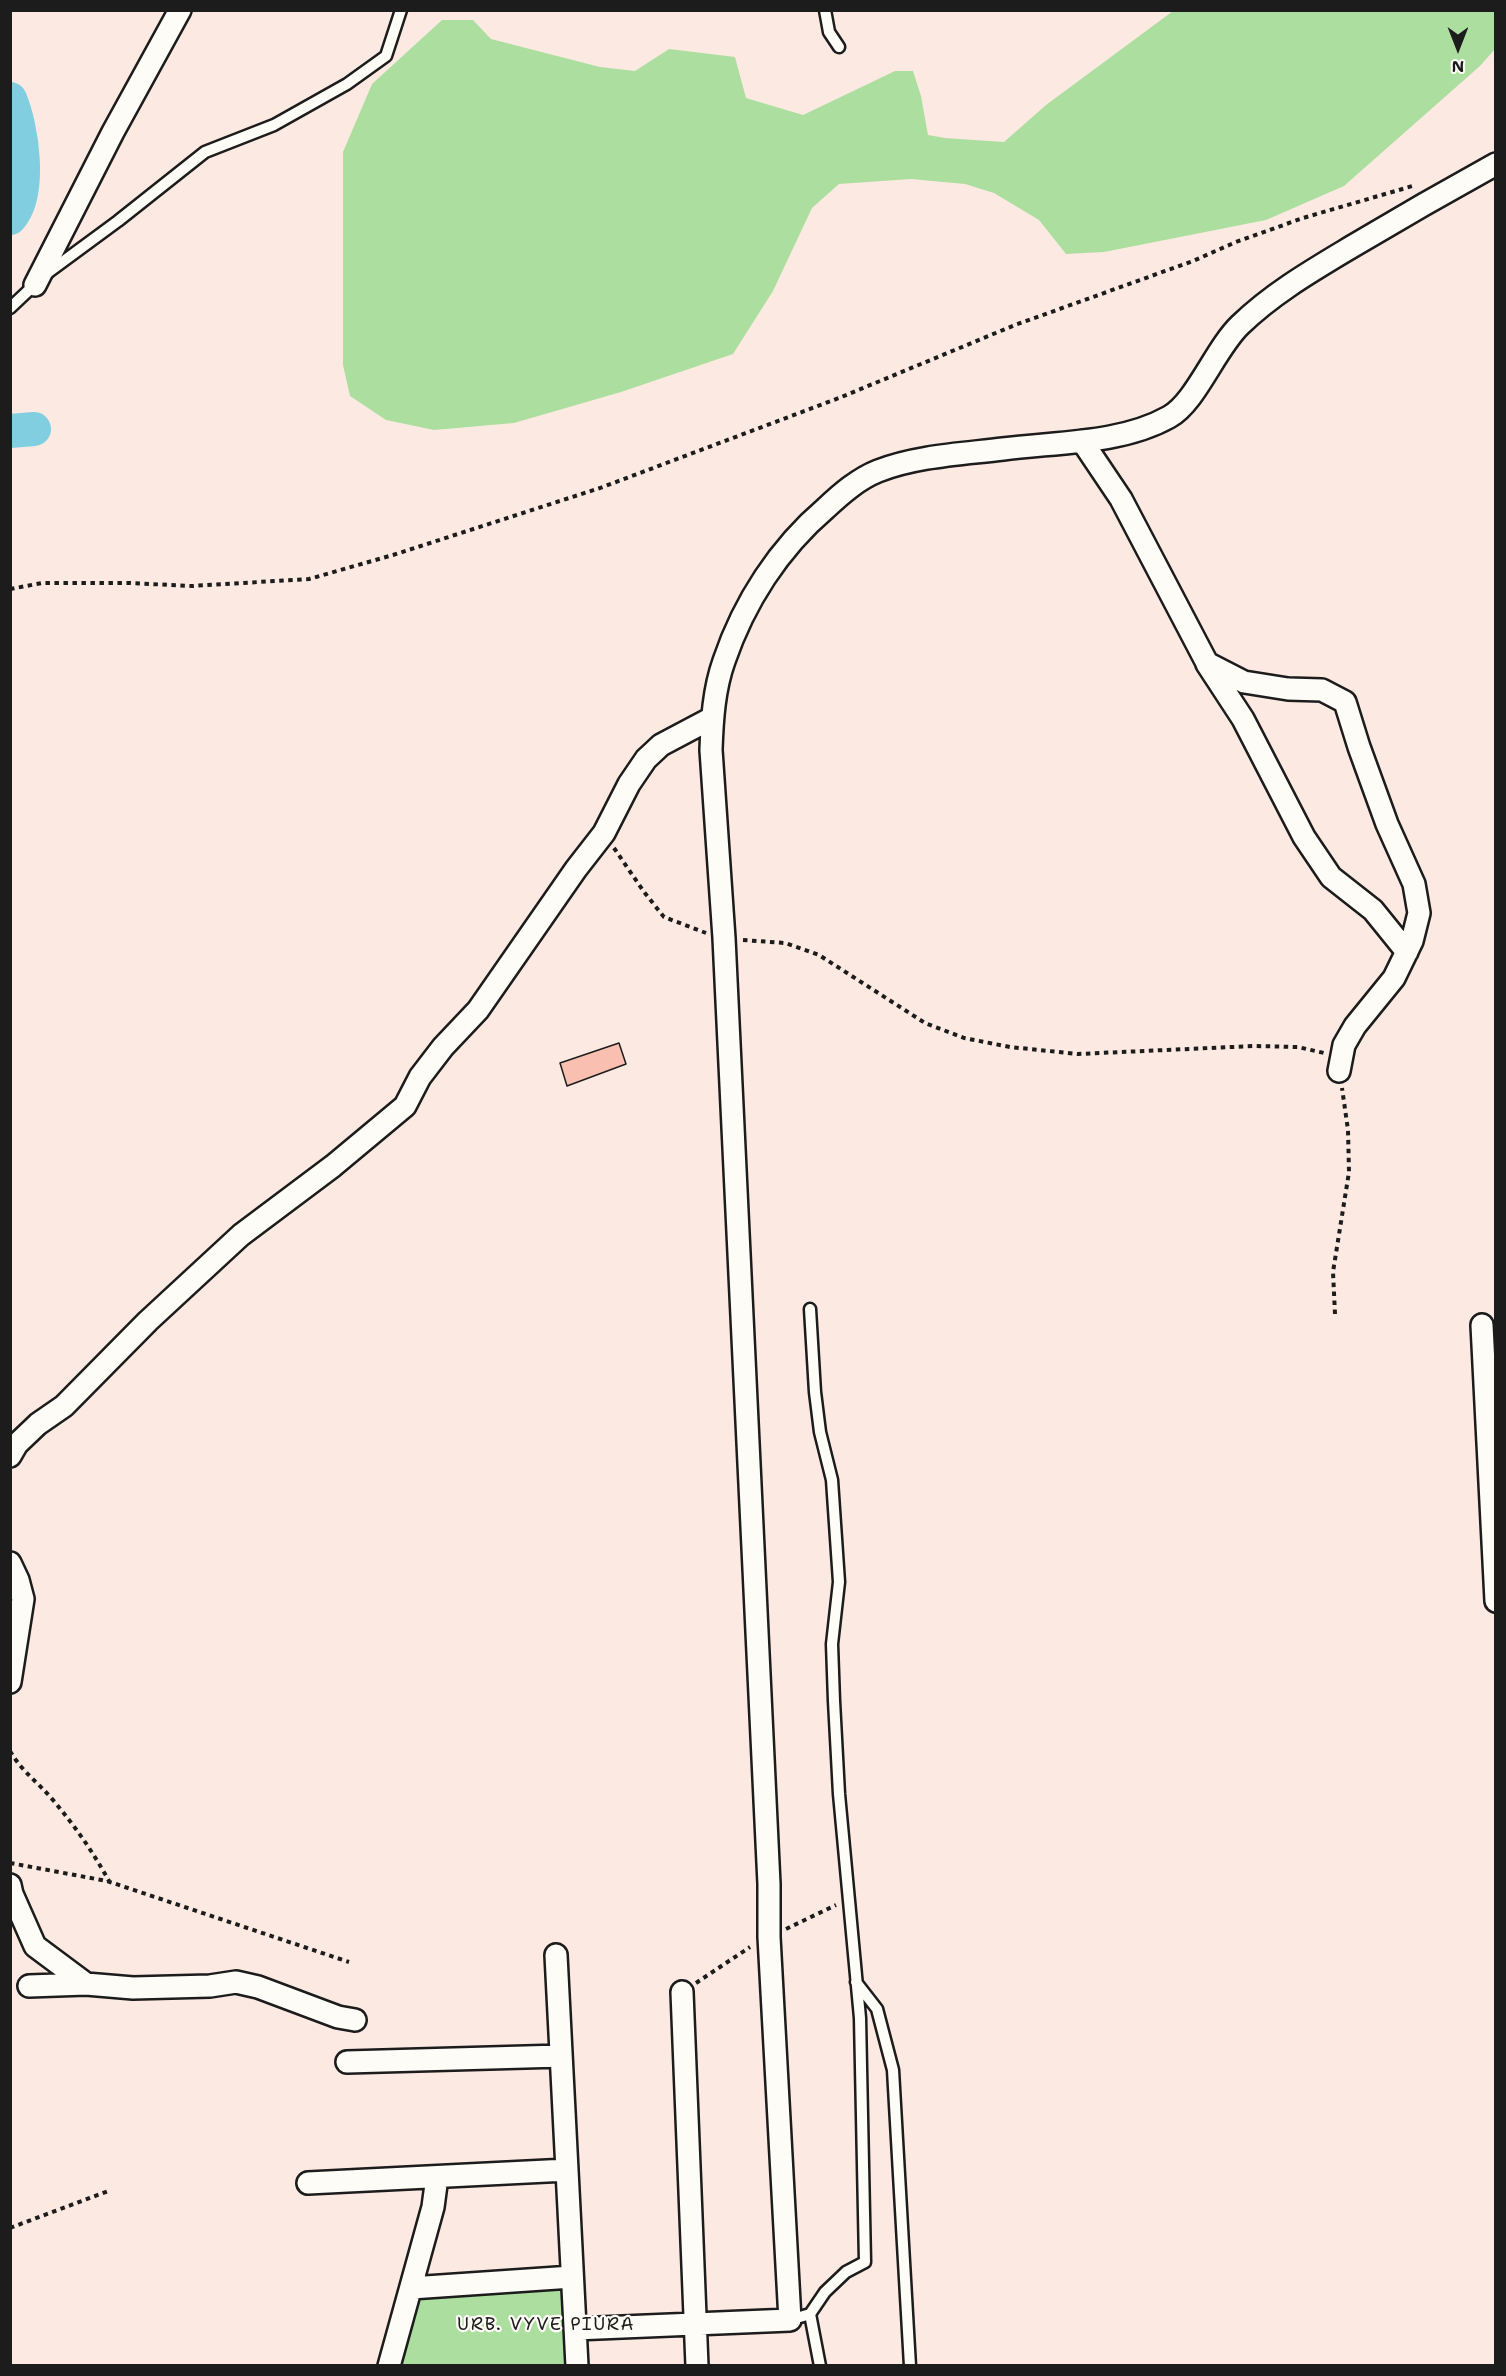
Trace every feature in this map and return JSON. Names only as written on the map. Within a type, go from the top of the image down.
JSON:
[{"type":"street","points":[[35,285],[113,132],[180,10]]},
{"type":"street","points":[[575,2329],[800,2317],[770,1937],[724,938],[713,801],[712,718],[724,661],[755,593],[784,549],[804,527],[856,483],[876,471],[901,464],[1082,441],[1137,430],[1172,415],[1188,399],[1218,351],[1238,327],[1268,301],[1432,198],[1496,164]]},
{"type":"street","points":[[1082,441],[1121,499],[1207,663],[1243,719],[1304,837],[1332,877],[1372,909],[1407,952]]},
{"type":"street","points":[[1207,663],[1244,682],[1288,689],[1322,690],[1346,702],[1359,747],[1387,824],[1414,884],[1419,913],[1412,941],[1394,978],[1355,1026],[1344,1045],[1341,1064]]},
{"type":"street","points":[[10,1456],[17,1444],[38,1424],[64,1406],[148,1321],[241,1235],[333,1166],[405,1106],[420,1077],[443,1047],[478,1010],[576,869],[604,833],[629,783],[646,759],[661,745],[712,718]]},
{"type":"street","points":[[1482,1325],[1495,1589]]},
{"type":"street","points":[[10,1563],[18,1580],[22,1599],[10,1682]]},
{"type":"street","points":[[10,1885],[35,1946],[86,1984]]},
{"type":"street","points":[[556,1955],[577,2366]]},
{"type":"street","points":[[28,1986],[86,1984],[133,1988],[210,1986],[236,1982],[258,1987],[338,2017],[355,2020]]},
{"type":"street","points":[[682,1992],[697,2366]]},
{"type":"street","points":[[347,2062],[561,2056]]},
{"type":"street","points":[[308,2183],[567,2170]]},
{"type":"street","points":[[389,2366],[433,2207],[437,2177]]},
{"type":"street","points":[[411,2288],[572,2277]]},
{"type":"lane","points":[[10,308],[35,285],[205,152],[274,124],[347,84],[386,56],[401,10]]},
{"type":"lane","points":[[825,10],[829,32],[838,47]]},
{"type":"lane","points":[[810,1310],[815,1392],[820,1432],[832,1480],[838,1559],[839,1582],[832,1644],[834,1701],[838,1794],[860,2018],[865,2262],[846,2272],[800,2317],[820,2366]]},
{"type":"lane","points":[[856,1982],[877,2009],[893,2070],[910,2366]]},
{"type":"path","points":[[10,589],[42,583],[192,586],[309,579],[393,555],[600,488],[839,398],[1015,324],[1193,261],[1236,242],[1303,218],[1419,184]]},
{"type":"path","points":[[604,833],[626,868],[664,917],[724,938],[785,943],[819,955],[925,1023],[964,1038],[1010,1047],[1078,1054],[1254,1046],[1298,1047],[1341,1064],[1348,1130],[1349,1172],[1333,1272],[1335,1314]]},
{"type":"path","points":[[10,1751],[21,1768],[51,1798],[88,1845],[110,1882]]},
{"type":"path","points":[[10,1863],[110,1882],[349,1962]]},
{"type":"path","points":[[10,2228],[111,2190]]},
{"type":"green space","points":[[1173,11],[1495,11],[1495,49],[1480,66],[1344,186],[1266,220],[1104,252],[1066,254],[1039,220],[994,193],[965,184],[911,179],[839,184],[812,208],[773,291],[733,354],[621,392],[514,423],[434,430],[386,420],[350,396],[343,365],[343,152],[372,84],[442,20],[473,20],[491,39],[600,67],[635,71],[669,49],[735,57],[746,98],[803,115],[895,71],[913,71],[921,96],[928,135],[1004,142],[1046,105]]},
{"type":"green space","points":[[562,2287],[566,2365],[395,2366],[413,2298]]},
{"type":"building","points":[[619,1043],[626,1064],[567,1086],[560,1063]]},
{"type":"waterway","points":[[10,99],[18,126],[23,160],[21,193],[17,207],[10,218]]},
{"type":"waterway","points":[[10,431],[34,429]]},
{"type":"district","name":"URB. VYVE PIURA","points":[[546,2325]]}]
